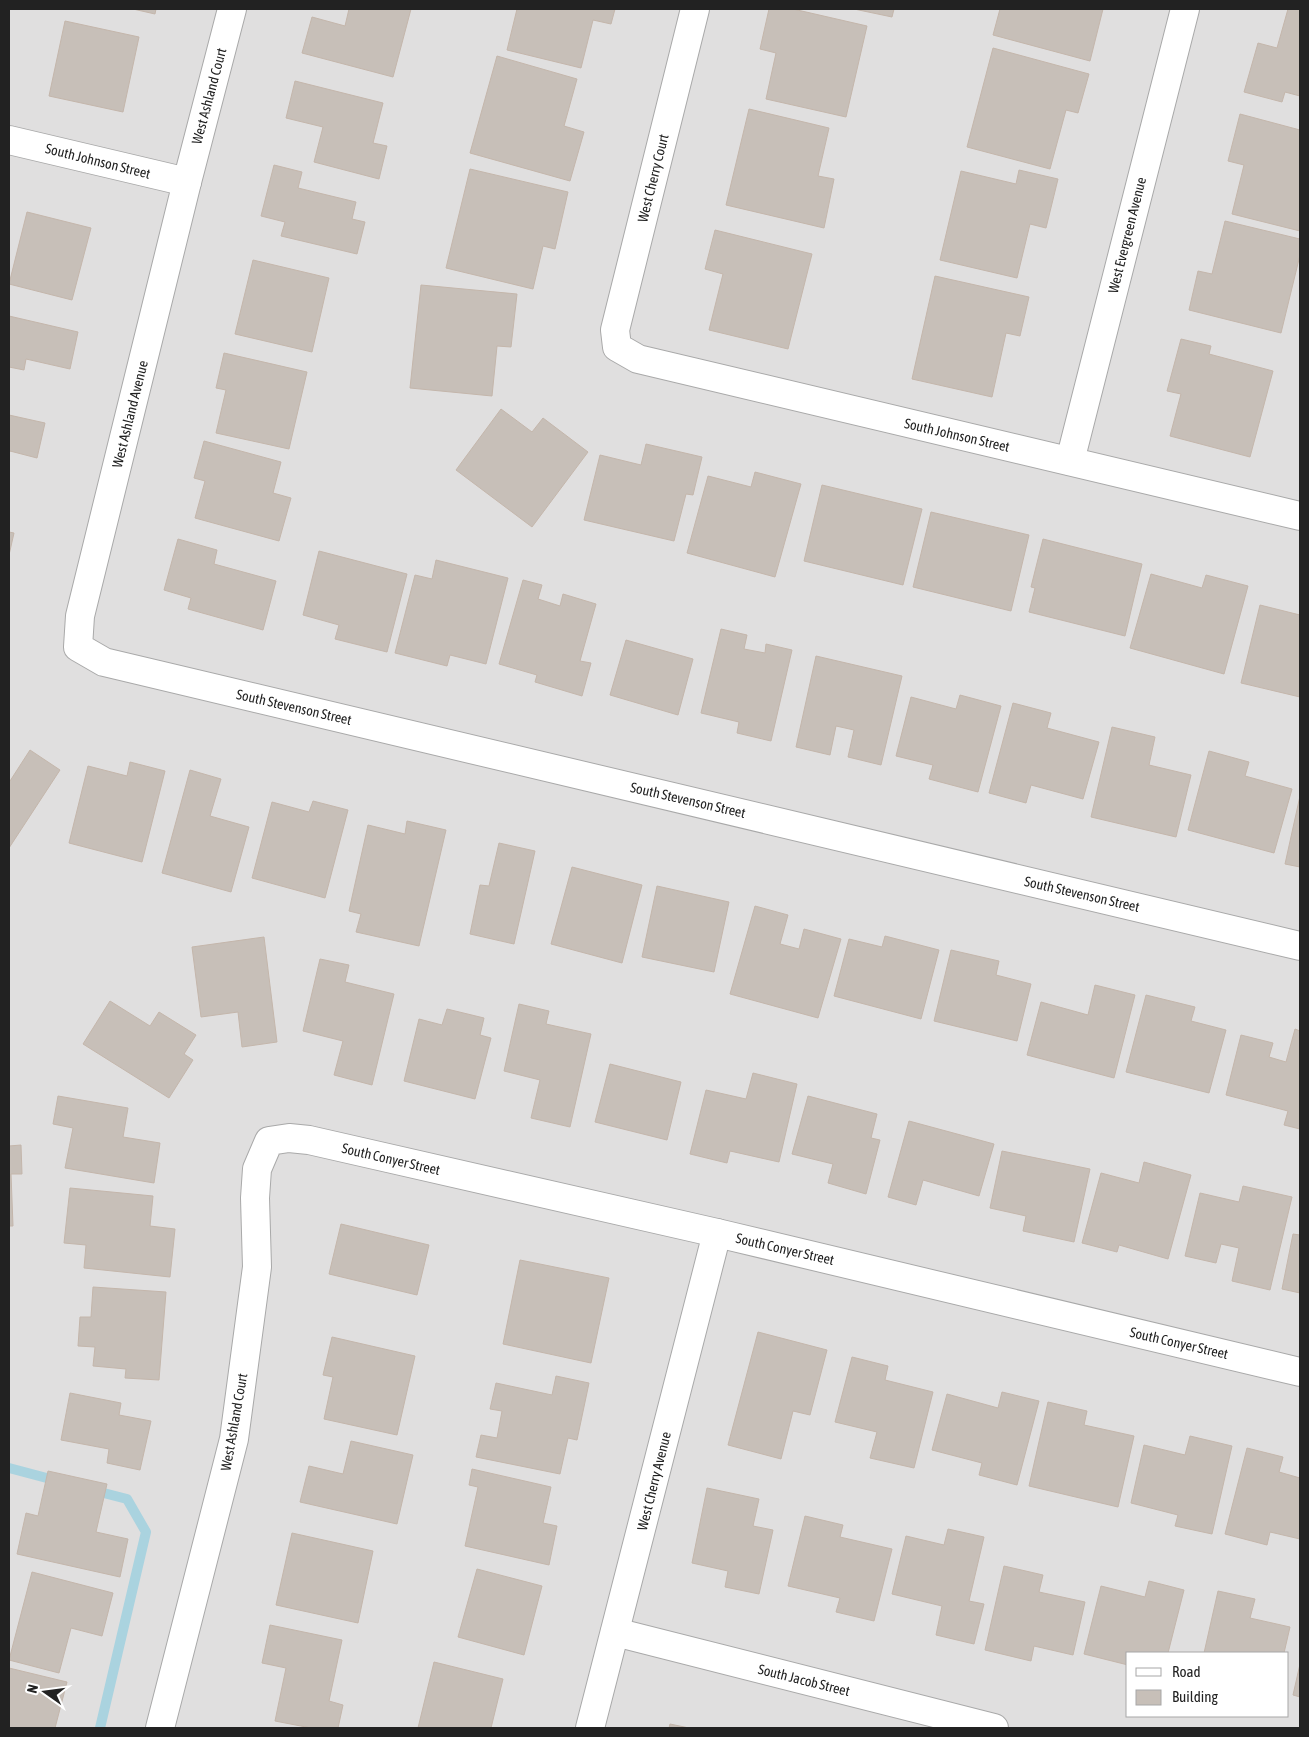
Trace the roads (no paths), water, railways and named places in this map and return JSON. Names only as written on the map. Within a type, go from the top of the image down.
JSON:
[{"type":"street","name":"West Ashland Court","points":[[187,182],[232,9]]},
{"type":"street","name":"West Cherry Court","points":[[617,347],[614,330],[695,9]]},
{"type":"street","name":"West Evergreen Avenue","points":[[1070,462],[1185,9]]},
{"type":"street","name":"South Johnson Street","points":[[9,140],[187,182]]},
{"type":"street","name":"West Ashland Avenue","points":[[78,647],[80,616],[187,182]]},
{"type":"street","name":"South Johnson Street","points":[[617,347],[638,360],[1300,516]]},
{"type":"street","name":"South Stevenson Street","points":[[78,647],[104,662],[1300,946]]},
{"type":"street","name":"South Conyer Street","points":[[269,1141],[289,1138],[309,1140],[717,1233],[1300,1372]]},
{"type":"street","name":"West Ashland Court","points":[[160,1728],[234,1439],[257,1267],[255,1198],[257,1169],[269,1141]]},
{"type":"street","name":"West Cherry Avenue","points":[[590,1728],[717,1233]]},
{"type":"street","name":"South Jacob Street","points":[[615,1632],[994,1728]]},
{"type":"waterway","points":[[9,1468],[58,1481]]},
{"type":"waterway","points":[[92,1490],[127,1499],[146,1532],[100,1728]]}]
